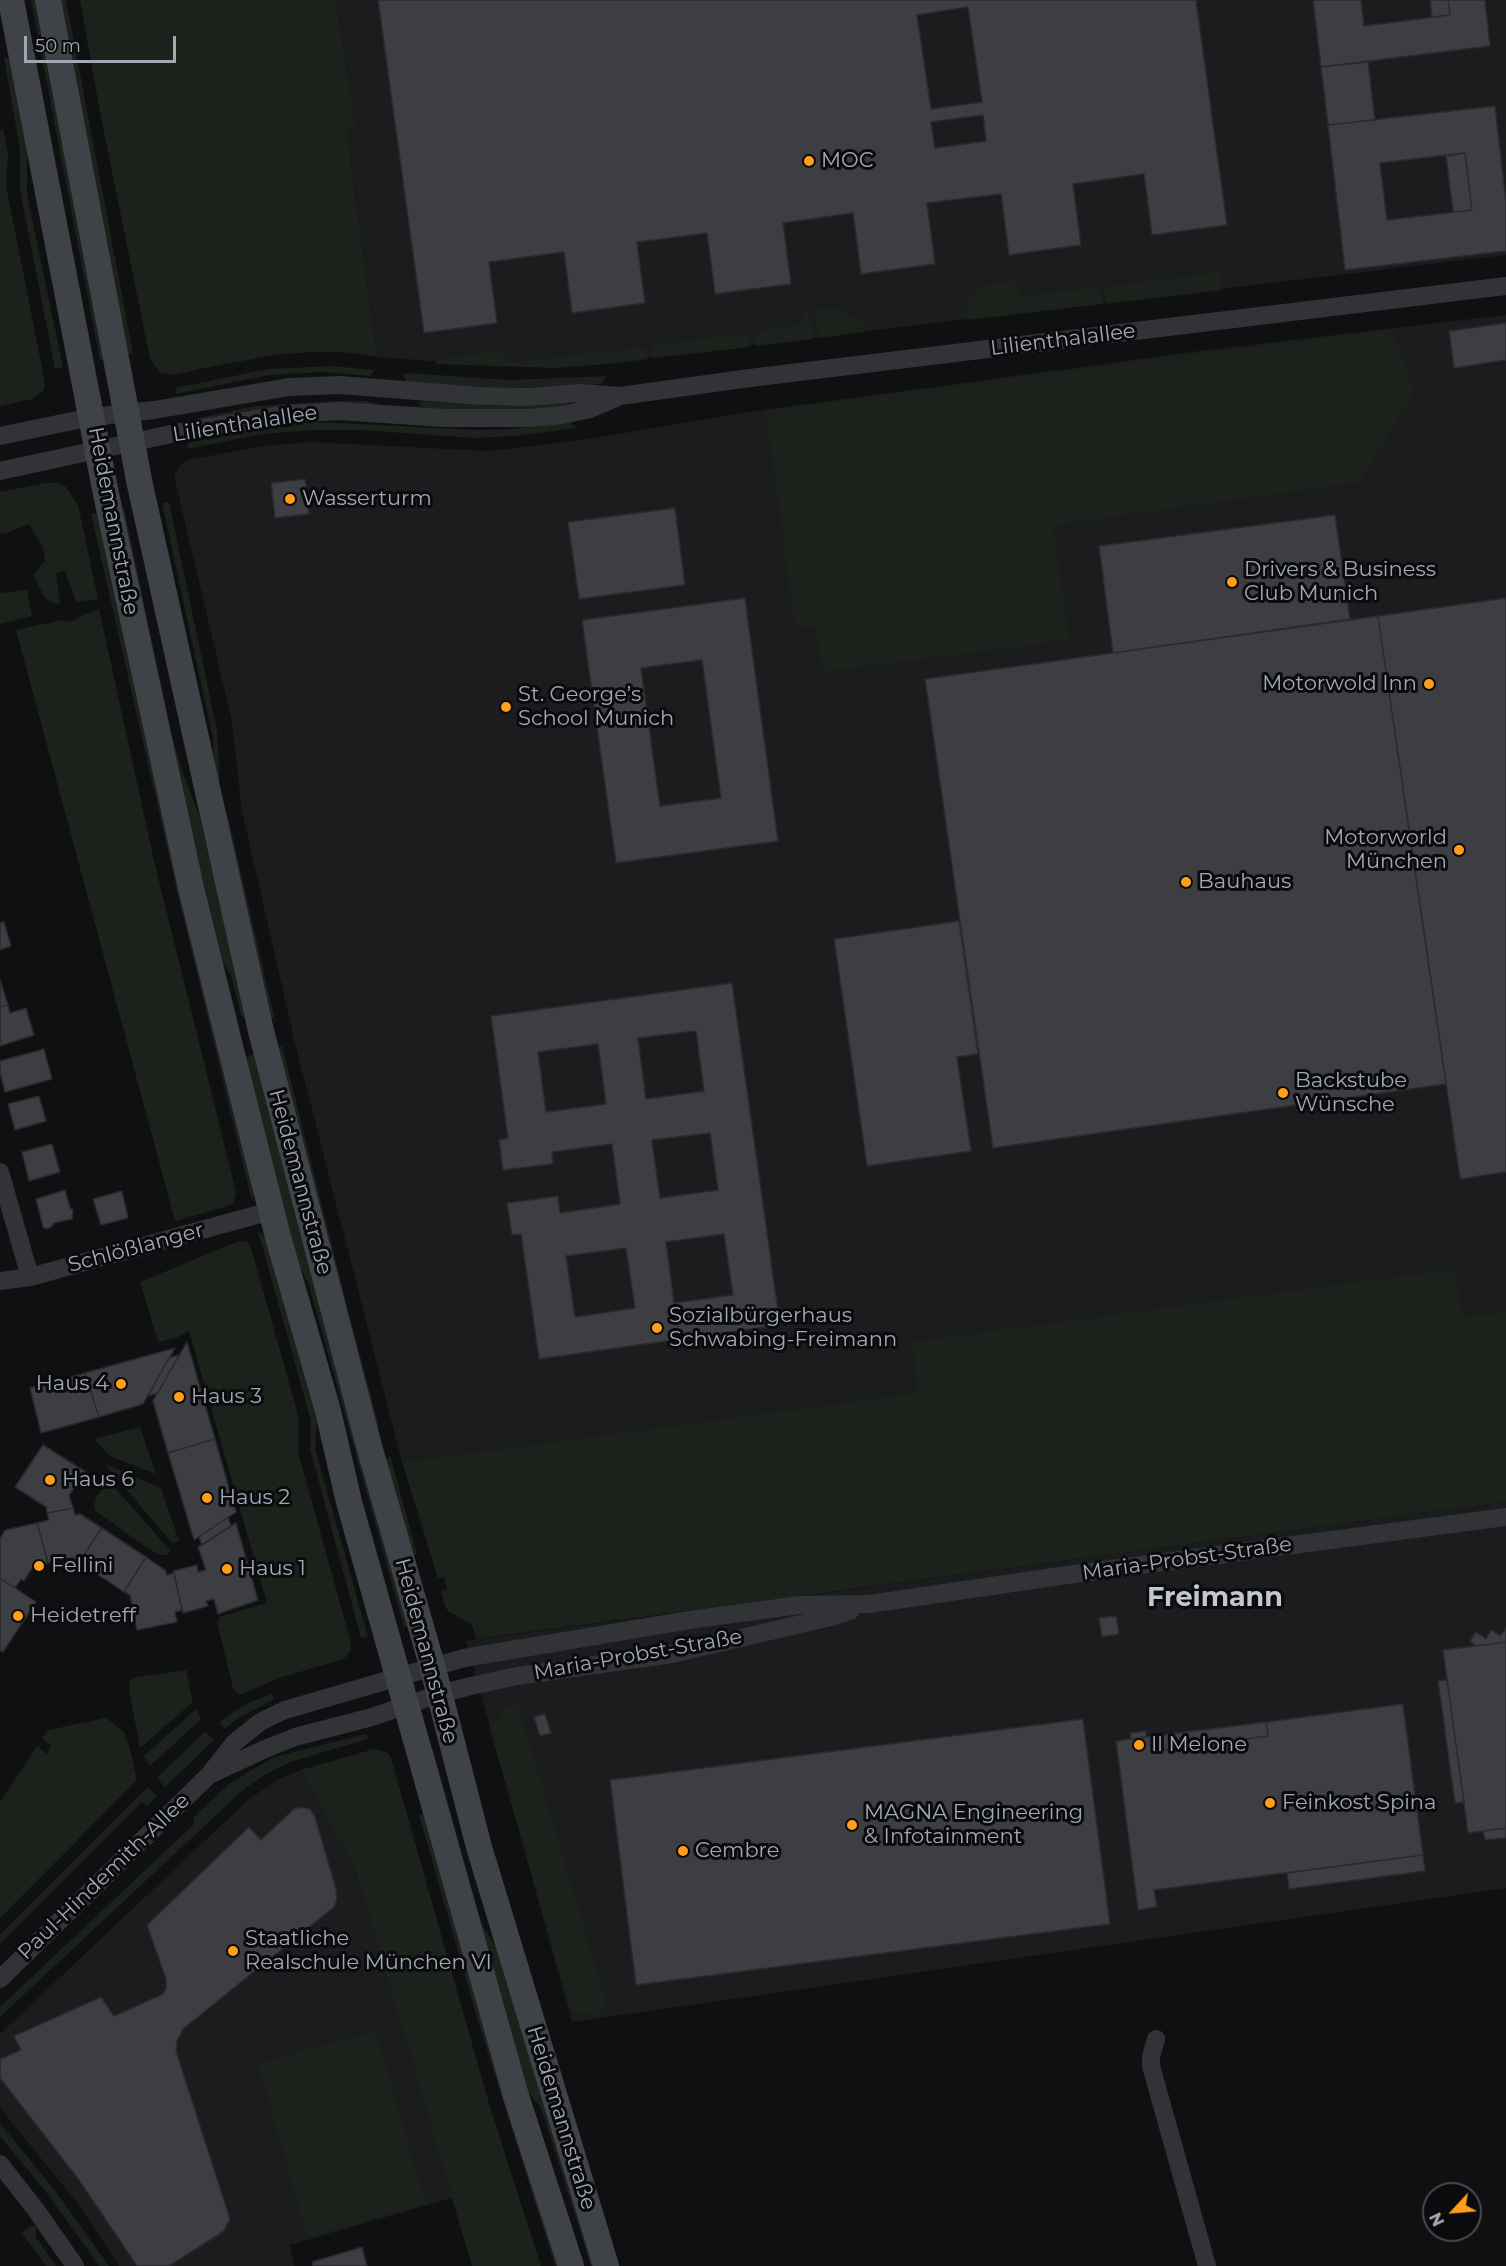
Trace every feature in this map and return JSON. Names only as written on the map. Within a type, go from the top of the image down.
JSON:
[{"type":"main road","name":"Heidemannstraße","points":[[11,0],[98,450],[191,888],[271,1211],[328,1411],[349,1502],[516,2096],[571,2266]]},
{"type":"main road","name":"Heidemannstraße","points":[[48,0],[151,537],[261,1031],[369,1446],[432,1665],[479,1847],[606,2266]]},
{"type":"main road","points":[[229,1039],[261,1031]]},
{"type":"street","name":"Lilienthalallee","points":[[0,436],[92,417],[289,387],[340,385],[528,397],[580,393],[620,396],[761,376],[1506,286]]},
{"type":"street","points":[[394,390],[394,415]]},
{"type":"street","name":"Lilienthalallee","points":[[0,471],[185,431],[287,414],[339,411],[486,420],[552,416],[590,409],[620,396]]},
{"type":"street","points":[[0,1172],[30,1277]]},
{"type":"street","name":"Schlößlanger","points":[[0,1281],[30,1277],[271,1211]]},
{"type":"street","name":"Maria-Probst-Straße","points":[[432,1665],[484,1653],[696,1619],[799,1605],[869,1604],[1506,1516]]},
{"type":"street","name":"Maria-Probst-Straße","points":[[406,1705],[439,1694],[517,1676],[672,1654],[831,1617],[869,1604]]},
{"type":"street","name":"Paul-Hindemith-Allee","points":[[0,1979],[208,1776],[234,1743],[272,1716],[285,1710],[432,1665]]},
{"type":"street","name":"Paul-Hindemith-Allee","points":[[208,1776],[296,1737],[372,1717],[406,1705]]},
{"type":"street","points":[[1156,2039],[1151,2066],[1207,2266]]},
{"type":"street","points":[[0,2164],[75,2266]]},
{"type":"shaded area","points":[[31,0],[37,0],[108,358],[100,360],[99,355]]},
{"type":"shaded area","points":[[57,0],[66,0],[133,353],[126,354]]},
{"type":"shaded area","points":[[80,0],[336,0],[356,128],[347,131],[377,357],[344,352],[282,354],[172,375],[160,373],[150,359]]},
{"type":"shaded area","points":[[336,0],[1506,0],[1506,255],[590,364],[458,363],[377,357],[347,130],[356,128]]},
{"type":"shaded area","points":[[4,57],[10,59],[27,148],[27,195],[63,367],[55,369],[20,190],[20,150]]},
{"type":"shaded area","points":[[3,129],[8,153],[6,186],[45,383],[44,390],[33,399],[0,406],[0,130]]},
{"type":"shaded area","points":[[1220,272],[1222,290],[1106,304],[1104,287]]},
{"type":"shaded area","points":[[1007,281],[1016,282],[1021,296],[1099,288],[1102,304],[968,320],[966,304],[972,296],[983,286]]},
{"type":"shaded area","points":[[836,309],[863,322],[864,332],[819,338],[815,310]]},
{"type":"shaded area","points":[[802,311],[809,311],[813,339],[756,346],[754,332],[804,323]]},
{"type":"shaded area","points":[[1506,315],[1506,1312],[402,1462],[295,1043],[242,811],[232,721],[174,476],[182,463],[192,459],[264,446],[310,442],[488,451],[583,440],[742,413],[1199,351]]},
{"type":"shaded area","points":[[1392,329],[1414,391],[1360,482],[1053,525],[1069,640],[823,672],[816,627],[795,627],[766,410]]},
{"type":"shaded area","points":[[749,333],[751,347],[653,358],[651,346]]},
{"type":"shaded area","points":[[646,347],[648,359],[608,364],[555,368],[436,364],[436,360],[501,350],[505,363]]},
{"type":"shaded area","points":[[332,366],[375,370],[370,376],[324,372],[269,375],[176,394],[175,388],[268,369]]},
{"type":"shaded area","points":[[407,373],[509,380],[607,376],[602,384],[514,388],[413,384],[408,383],[403,375]]},
{"type":"shaded area","points":[[365,401],[380,405],[380,408],[183,426],[182,422],[255,406]]},
{"type":"shaded area","points":[[420,401],[492,406],[569,403],[569,406],[526,412],[437,412],[419,405]]},
{"type":"shaded area","points":[[319,422],[480,430],[513,429],[569,422],[577,428],[517,436],[473,438],[362,430],[313,430],[262,434],[188,449],[187,443],[252,429],[282,424]]},
{"type":"shaded area","points":[[46,483],[58,483],[66,487],[78,505],[98,599],[76,602],[65,571],[56,573],[60,604],[45,598],[33,575],[45,561],[43,547],[29,524],[4,534],[0,533],[0,492]]},
{"type":"shaded area","points":[[169,502],[217,730],[220,780],[214,778],[213,738],[162,503]]},
{"type":"shaded area","points":[[124,508],[173,740],[199,815],[247,1017],[242,1018],[231,976],[218,955],[117,509]]},
{"type":"shaded area","points":[[97,513],[254,1194],[252,1201],[177,891],[91,514]]},
{"type":"shaded area","points":[[27,590],[32,616],[0,624],[0,593]]},
{"type":"shaded area","points":[[99,609],[155,865],[236,1192],[231,1205],[175,1221],[16,630],[62,620],[71,622]]},
{"type":"shaded area","points":[[227,812],[275,1020],[269,1018],[222,819]]},
{"type":"shaded area","points":[[282,1045],[379,1427],[374,1425],[277,1050]]},
{"type":"shaded area","points":[[254,1055],[410,1625],[404,1627],[308,1282],[294,1258],[245,1059]]},
{"type":"shaded area","points":[[258,1231],[268,1239],[317,1421],[315,1448],[368,1637],[361,1638],[310,1449],[311,1421]]},
{"type":"shaded area","points":[[239,1241],[247,1242],[251,1248],[297,1411],[298,1452],[351,1643],[351,1650],[344,1659],[279,1678],[242,1694],[238,1694],[233,1688],[217,1622],[219,1617],[267,1603],[189,1331],[176,1338],[158,1342],[140,1282]]},
{"type":"shaded area","points":[[1455,1269],[1462,1317],[1506,1312],[1506,1502],[476,1639],[472,1625],[448,1611],[445,1606],[441,1592],[447,1590],[444,1577],[438,1578],[402,1462],[918,1392],[912,1342]]},
{"type":"shaded area","points":[[140,1427],[156,1474],[110,1456],[94,1439]]},
{"type":"shaded area","points":[[390,1455],[417,1554],[411,1556],[384,1462]]},
{"type":"shaded area","points":[[105,1464],[161,1488],[179,1541],[171,1542]]},
{"type":"shaded area","points":[[108,1483],[168,1548],[170,1552],[167,1555],[161,1555],[147,1548],[96,1511],[94,1508],[96,1497]]},
{"type":"shaded area","points":[[1506,1502],[1506,1888],[572,2022],[466,1641]]},
{"type":"shaded area","points":[[186,1670],[193,1702],[140,1748],[129,1689],[130,1681],[136,1677]]},
{"type":"shaded area","points":[[272,1694],[274,1699],[224,1729],[219,1722],[247,1703]]},
{"type":"shaded area","points":[[508,1706],[518,1706],[606,2001],[600,2017],[571,2010],[490,1729]]},
{"type":"shaded area","points":[[196,1709],[201,1719],[150,1766],[144,1756]]},
{"type":"shaded area","points":[[106,1718],[123,1731],[129,1745],[137,1780],[0,1918],[0,1802],[37,1746],[47,1754],[51,1746],[42,1738],[48,1730]]},
{"type":"shaded area","points":[[205,1731],[214,1740],[165,1787],[157,1778]]},
{"type":"shaded area","points":[[366,1734],[368,1739],[290,1762],[264,1775],[243,1790],[0,2017],[0,2007],[194,1824],[194,1817],[230,1783],[274,1757]]},
{"type":"shaded area","points":[[374,1749],[388,1753],[391,1758],[490,2107],[541,2266],[472,2266],[355,1869],[301,1770]]},
{"type":"shaded area","points":[[433,1749],[480,1918],[497,1949],[597,2266],[591,2266],[544,2117],[539,2105],[528,2092],[429,1750]]},
{"type":"shaded area","name":"Staatliche Realschule München VI","points":[[301,1770],[355,1869],[452,2198],[289,2245],[294,2266],[119,2266],[82,2209],[0,2108],[0,2034],[250,1798],[281,1778]]},
{"type":"shaded area","points":[[148,1787],[157,1796],[147,1806],[142,1802],[0,1944],[0,1935]]},
{"type":"shaded area","points":[[426,1813],[561,2266],[555,2266],[478,2021],[419,1815]]},
{"type":"shaded area","points":[[376,2031],[425,2204],[307,2237],[258,2063]]},
{"type":"shaded area","points":[[0,2123],[56,2192],[109,2266],[99,2266],[50,2197],[0,2136]]},
{"type":"shaded area","points":[[36,2226],[36,2237],[56,2266],[46,2266],[22,2233],[29,2227]]},
{"type":"building","name":"MOC","points":[[378,0],[1196,0],[1227,225],[1152,235],[1144,174],[1073,184],[1081,245],[1009,255],[1001,194],[927,203],[935,264],[861,274],[853,213],[783,223],[791,284],[715,294],[707,233],[637,242],[645,303],[572,313],[564,252],[489,262],[497,323],[424,333]],"holes":[[[968,7],[982,102],[931,109],[917,15]],[[983,115],[986,141],[935,148],[931,122]]]},
{"type":"building","points":[[1313,0],[1361,0],[1364,26],[1450,15],[1448,0],[1485,0],[1490,46],[1321,67]]},
{"type":"building","points":[[1430,0],[1448,0],[1450,15],[1432,17]]},
{"type":"building","points":[[1368,62],[1375,120],[1328,125],[1321,67]]},
{"type":"building","points":[[1495,106],[1506,202],[1506,251],[1345,270],[1328,125]],"holes":[[[1465,153],[1472,210],[1387,220],[1380,163]]]},
{"type":"building","points":[[1465,153],[1472,210],[1453,212],[1446,156]]},
{"type":"building","points":[[1506,323],[1506,360],[1454,368],[1449,331]]},
{"type":"building","name":"Wasserturm","points":[[305,479],[309,514],[275,518],[271,483]]},
{"type":"building","points":[[675,508],[685,585],[579,599],[568,522]]},
{"type":"building","points":[[1335,515],[1350,619],[1113,653],[1099,546]]},
{"type":"building","points":[[745,598],[778,841],[616,863],[582,620]],"holes":[[[702,660],[721,798],[660,806],[641,668]]]},
{"type":"building","name":"Motorworld München","points":[[1506,598],[1506,1172],[1460,1179],[1378,616]]},
{"type":"building","name":"Bauhaus","points":[[1378,616],[1446,1084],[993,1148],[925,679]]},
{"type":"building","points":[[959,921],[978,1054],[957,1057],[971,1151],[867,1166],[834,939]]},
{"type":"building","points":[[4,922],[11,946],[0,950],[0,923]]},
{"type":"building","points":[[0,980],[8,1005],[0,1007]]},
{"type":"building","points":[[732,983],[780,1325],[539,1359],[521,1234],[512,1235],[507,1203],[558,1196],[560,1213],[620,1204],[612,1144],[552,1152],[553,1164],[503,1170],[499,1140],[508,1138],[491,1016]],"holes":[[[696,1031],[704,1091],[646,1099],[638,1038]],[[598,1044],[606,1104],[546,1112],[538,1052]],[[710,1133],[718,1190],[660,1198],[652,1140]],[[724,1234],[733,1295],[674,1303],[666,1242]],[[626,1248],[635,1308],[575,1317],[566,1256]]]},
{"type":"building","points":[[8,1005],[10,1013],[26,1008],[34,1035],[0,1046],[0,1007]]},
{"type":"building","points":[[44,1049],[52,1079],[5,1092],[0,1061]]},
{"type":"building","points":[[39,1096],[46,1121],[15,1130],[8,1104]]},
{"type":"building","points":[[52,1144],[60,1172],[29,1181],[22,1152]]},
{"type":"building","points":[[65,1190],[70,1208],[73,1210],[72,1219],[54,1223],[46,1229],[43,1227],[36,1199]]},
{"type":"building","points":[[122,1191],[128,1218],[101,1225],[93,1199]]},
{"type":"building","name":"Haus 3","points":[[187,1342],[215,1439],[168,1453],[153,1401]]},
{"type":"building","name":"Haus 4","points":[[175,1348],[143,1404],[99,1417],[85,1373]]},
{"type":"building","points":[[179,1355],[158,1393],[148,1396],[169,1358]]},
{"type":"building","points":[[85,1373],[99,1417],[41,1433],[30,1388]]},
{"type":"building","name":"Haus 2","points":[[215,1439],[236,1512],[194,1540],[168,1453]]},
{"type":"building","name":"Haus 6","points":[[43,1445],[86,1472],[69,1495],[73,1508],[47,1513],[46,1507],[15,1487]]},
{"type":"building","points":[[73,1508],[75,1515],[80,1514],[102,1528],[79,1562],[72,1558],[48,1563],[37,1523],[49,1520],[47,1513]]},
{"type":"building","points":[[228,1517],[231,1526],[202,1545],[199,1537]]},
{"type":"building","points":[[37,1523],[48,1563],[33,1567],[24,1581],[21,1579],[15,1588],[0,1578],[0,1539],[5,1530]]},
{"type":"building","name":"Haus 1","points":[[236,1523],[258,1600],[218,1614],[214,1599],[206,1601],[208,1606],[183,1613],[173,1571],[197,1565],[198,1572],[206,1570],[198,1547]]},
{"type":"building","points":[[102,1528],[146,1557],[124,1592],[79,1562]]},
{"type":"building","points":[[146,1557],[165,1570],[167,1575],[174,1573],[182,1610],[175,1612],[177,1622],[137,1630],[130,1595],[124,1592]]},
{"type":"building","points":[[0,1578],[36,1602],[3,1652],[0,1650]]},
{"type":"building","points":[[1116,1616],[1119,1634],[1102,1637],[1099,1618]]},
{"type":"building","points":[[1506,1628],[1506,1642],[1476,1646],[1470,1641],[1476,1632],[1486,1639],[1491,1630],[1500,1636]]},
{"type":"building","points":[[1506,1642],[1506,1828],[1468,1833],[1443,1650]]},
{"type":"building","points":[[1447,1680],[1464,1802],[1455,1803],[1438,1681]]},
{"type":"building","name":"Feinkost Spina","points":[[1403,1704],[1423,1855],[1154,1890],[1157,1907],[1138,1910],[1116,1741],[1162,1735],[1164,1750],[1268,1736],[1266,1722]]},
{"type":"building","points":[[545,1714],[551,1733],[540,1736],[534,1717]]},
{"type":"building","points":[[1083,1719],[1110,1924],[636,1985],[610,1780]]},
{"type":"building","points":[[1266,1722],[1268,1736],[1164,1750],[1162,1735]]},
{"type":"building","points":[[1146,1731],[1146,1737],[1131,1739],[1130,1733]]},
{"type":"building","points":[[301,1807],[310,1809],[315,1817],[336,1889],[337,1899],[334,1907],[183,2029],[177,2041],[176,2051],[230,2219],[224,2231],[169,2266],[137,2266],[79,2180],[0,2078],[0,2059],[21,2050],[14,2036],[101,1997],[114,2016],[163,1994],[166,1979],[147,1925],[249,1827],[261,1840],[294,1809]]},
{"type":"building","points":[[1506,1828],[1506,1838],[1485,1840],[1483,1831]]},
{"type":"building","points":[[1423,1855],[1425,1871],[1289,1889],[1287,1873]]},
{"type":"building","points":[[362,2247],[367,2266],[313,2266],[312,2262]]},
{"type":"place","name":"MOC","points":[[809,161]]},
{"type":"place","name":"Wasserturm","points":[[290,499]]},
{"type":"place","name":"Drivers & Business Club Munich","points":[[1232,582]]},
{"type":"place","name":"Motorwold Inn","points":[[1429,684]]},
{"type":"place","name":"St. George’s School Munich","points":[[506,707]]},
{"type":"place","name":"Motorworld München","points":[[1459,850]]},
{"type":"place","name":"Bauhaus","points":[[1186,882]]},
{"type":"place","name":"Backstube Wünsche","points":[[1283,1093]]},
{"type":"place","name":"Sozialbürgerhaus Schwabing-Freimann","points":[[657,1328]]},
{"type":"place","name":"Haus 4","points":[[121,1384]]},
{"type":"place","name":"Haus 3","points":[[179,1397]]},
{"type":"place","name":"Haus 6","points":[[50,1480]]},
{"type":"place","name":"Haus 2","points":[[207,1498]]},
{"type":"place","name":"Fellini","points":[[39,1566]]},
{"type":"place","name":"Haus 1","points":[[227,1569]]},
{"type":"place","name":"Heidetreff","points":[[18,1616]]},
{"type":"place","name":"Il Melone","points":[[1139,1745]]},
{"type":"place","name":"Feinkost Spina","points":[[1270,1803]]},
{"type":"place","name":"MAGNA Engineering & Infotainment","points":[[852,1825]]},
{"type":"place","name":"Cembre","points":[[683,1851]]},
{"type":"place","name":"Staatliche Realschule München VI","points":[[233,1951]]},
{"type":"district","name":"Freimann","points":[[1215,1598]]}]
